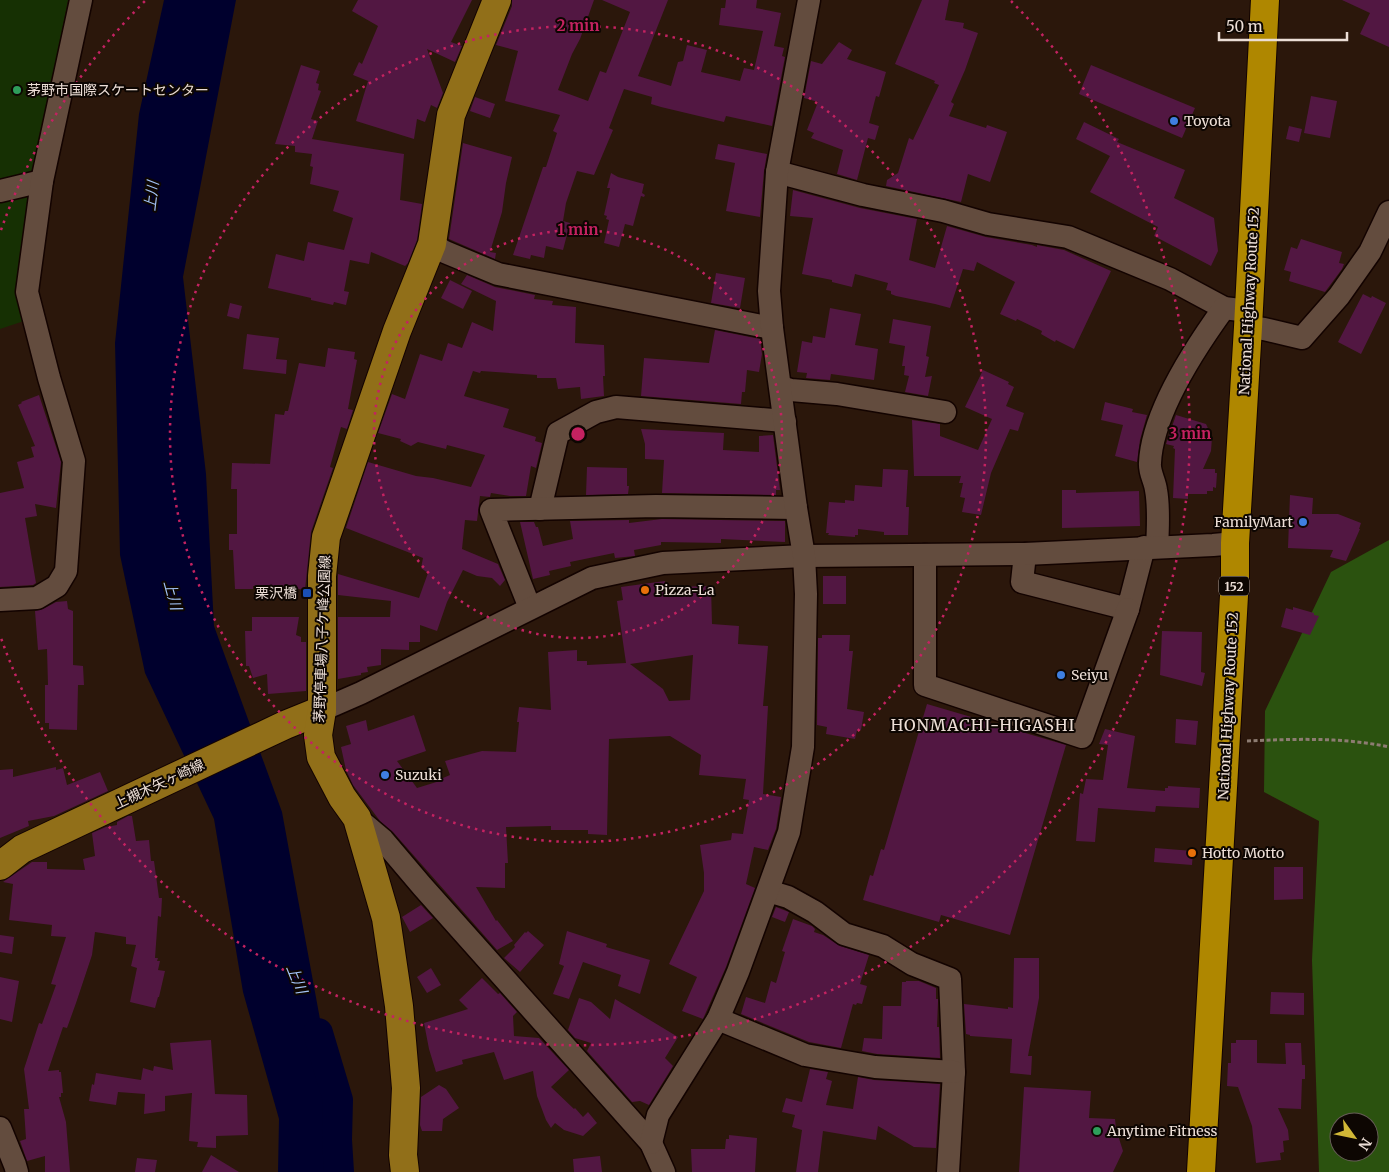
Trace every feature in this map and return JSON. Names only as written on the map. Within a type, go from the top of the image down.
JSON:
[{"type":"highway","name":"National Highway Route 152","points":[[1201,1172],[1235,578],[1240,316],[1264,0]]},
{"type":"main road","name":"茅野停車場八子ケ峰公園線","points":[[405,1172],[403,1155],[406,1088],[399,1006],[386,918],[357,818],[342,797],[321,757],[318,735],[322,710],[322,576],[326,537],[397,331],[432,244],[451,115],[497,0]]},
{"type":"main road","name":"上槻木矢ヶ崎線","points":[[0,866],[22,849],[285,725],[322,710]]},
{"type":"street","points":[[0,600],[38,598],[57,586],[66,571],[74,461],[26,292],[42,181],[81,0]]},
{"type":"street","points":[[651,1143],[658,1115],[718,1019],[738,972],[789,832],[803,747],[806,613],[804,556],[772,328],[769,291],[777,172],[808,0]]},
{"type":"street","points":[[777,172],[863,195],[943,211],[988,224],[1068,237],[1170,279],[1264,329],[1302,338],[1339,296],[1370,252],[1389,212]]},
{"type":"street","points":[[0,191],[42,181]]},
{"type":"street","points":[[432,244],[445,252],[498,274],[772,328]]},
{"type":"street","points":[[925,555],[925,685],[1082,737],[1151,547],[1156,491],[1150,465],[1153,441],[1166,406],[1188,362],[1240,316]]},
{"type":"street","points":[[781,387],[791,390],[837,394],[945,412]]},
{"type":"street","points":[[540,509],[558,433],[596,412],[616,407],[785,421]]},
{"type":"street","points":[[530,608],[490,510],[656,506],[796,508]]},
{"type":"street","points":[[322,710],[361,693],[592,578],[664,563],[804,556],[1024,554],[1235,543]]},
{"type":"street","points":[[1024,554],[1022,582],[1128,609]]},
{"type":"street","points":[[357,818],[383,840],[651,1143],[664,1172]]},
{"type":"street","points":[[768,891],[788,896],[815,912],[844,934],[883,946],[912,964],[950,979],[954,1072],[948,1172]]},
{"type":"street","points":[[718,1019],[805,1056],[875,1067],[954,1072]]},
{"type":"street","points":[[0,1128],[16,1165],[16,1172]]},
{"type":"path","points":[[1241,741],[1310,738],[1366,742],[1389,747]]},
{"type":"green space","points":[[0,0],[68,0],[27,202],[17,287],[24,321],[0,329]]},
{"type":"green space","points":[[1389,540],[1389,1172],[1319,1172],[1312,960],[1319,821],[1264,792],[1265,711],[1331,572]]},
{"type":"water","points":[[164,0],[236,0],[183,277],[206,474],[214,626],[282,812],[348,1172],[278,1172],[279,1119],[243,992],[214,819],[145,673],[120,555],[115,343],[139,114]]},
{"type":"building","points":[[358,0],[472,0],[451,42],[462,46],[455,62],[427,49],[443,93],[437,108],[431,105],[425,122],[417,119],[414,139],[356,121],[368,81],[353,75],[359,62],[362,64],[378,26],[352,11]]},
{"type":"building","points":[[512,0],[594,0],[558,90],[588,101],[600,71],[606,73],[630,12],[602,0],[668,0],[638,76],[671,86],[678,62],[683,61],[687,45],[707,50],[701,72],[740,81],[744,68],[754,70],[763,31],[719,25],[721,8],[725,8],[726,0],[757,0],[756,8],[781,13],[774,46],[784,48],[782,56],[785,57],[772,126],[726,116],[724,122],[661,107],[651,104],[652,97],[624,89],[609,128],[613,130],[594,175],[577,171],[566,203],[563,221],[570,223],[563,250],[546,246],[544,258],[531,255],[530,259],[513,255],[543,167],[546,167],[557,133],[553,131],[560,115],[505,101],[518,51],[496,45],[512,6]]},
{"type":"building","points":[[922,0],[949,0],[945,20],[964,23],[963,28],[978,33],[951,102],[954,104],[949,116],[986,128],[987,125],[1007,132],[990,182],[968,174],[961,202],[886,186],[887,180],[898,173],[909,138],[913,140],[939,85],[934,83],[935,81],[895,64]]},
{"type":"building","points":[[1342,0],[1389,0],[1389,47],[1360,34],[1370,13]]},
{"type":"building","points":[[839,42],[852,50],[847,59],[886,72],[879,97],[876,96],[869,123],[879,126],[875,140],[868,138],[857,180],[837,174],[843,150],[811,138],[814,133],[807,130],[818,102],[804,98],[811,61],[822,64]]},
{"type":"building","points":[[301,65],[320,71],[316,83],[319,84],[318,90],[321,91],[311,119],[318,121],[312,139],[404,154],[400,200],[422,204],[417,240],[408,263],[405,266],[371,252],[369,264],[350,260],[344,291],[349,292],[346,305],[334,302],[333,305],[268,288],[276,254],[304,261],[308,242],[344,250],[353,218],[333,211],[339,191],[310,184],[313,167],[310,166],[312,154],[295,152],[295,146],[275,144]]},
{"type":"building","points":[[1091,65],[1195,108],[1182,138],[1079,94]]},
{"type":"building","points":[[1311,96],[1337,101],[1330,138],[1304,133]]},
{"type":"building","points":[[475,97],[495,104],[490,118],[470,111]]},
{"type":"building","points":[[1084,122],[1119,139],[1117,142],[1185,170],[1174,198],[1214,218],[1218,251],[1211,266],[1154,236],[1158,227],[1090,192],[1110,156],[1076,139]]},
{"type":"building","points":[[1289,126],[1302,129],[1299,142],[1286,139]]},
{"type":"building","points":[[463,143],[512,157],[502,212],[490,252],[496,253],[495,259],[449,239]]},
{"type":"building","points":[[718,144],[767,154],[760,217],[726,211],[735,163],[715,159]]},
{"type":"building","points":[[611,173],[618,177],[644,184],[642,193],[645,195],[644,197],[641,196],[633,226],[625,224],[619,247],[604,243],[609,220],[604,215]]},
{"type":"building","points":[[793,190],[860,208],[917,219],[909,260],[935,268],[947,226],[986,237],[1064,250],[1111,271],[1074,349],[1056,340],[1055,342],[1041,334],[1042,331],[1017,319],[1016,321],[1000,314],[1015,282],[977,262],[974,271],[963,269],[950,308],[896,296],[891,294],[891,291],[886,290],[888,283],[855,274],[852,287],[832,282],[832,280],[802,274],[813,218],[790,216]]},
{"type":"building","points":[[1301,239],[1342,252],[1339,263],[1344,264],[1342,269],[1325,292],[1289,281],[1291,272],[1284,270],[1291,247],[1297,249]]},
{"type":"building","points":[[716,273],[745,278],[740,308],[711,303]]},
{"type":"building","points":[[467,275],[495,287],[535,295],[534,299],[553,301],[552,305],[576,307],[575,343],[604,345],[604,396],[581,399],[580,387],[558,389],[556,378],[537,378],[537,375],[481,371],[480,373],[473,371],[464,396],[509,409],[503,427],[536,437],[535,441],[542,443],[536,468],[531,466],[526,496],[491,493],[490,497],[480,496],[477,521],[465,520],[462,549],[498,564],[505,580],[500,586],[492,578],[477,576],[463,570],[447,602],[437,631],[420,625],[420,642],[409,642],[409,650],[381,649],[381,665],[367,667],[368,672],[361,673],[361,675],[338,679],[338,617],[390,617],[391,601],[338,595],[338,574],[419,598],[428,573],[421,568],[423,558],[346,528],[368,462],[416,476],[471,487],[485,455],[447,445],[446,449],[418,442],[411,446],[400,441],[401,439],[378,433],[392,394],[405,399],[420,354],[442,361],[448,343],[462,348],[472,322],[493,331],[496,301],[461,284]]},
{"type":"building","points":[[450,280],[472,291],[463,309],[441,298]]},
{"type":"building","points":[[1363,294],[1386,303],[1361,354],[1338,342]]},
{"type":"building","points":[[230,303],[242,306],[239,319],[227,316]]},
{"type":"building","points":[[830,308],[861,314],[855,345],[878,349],[874,380],[831,374],[830,380],[806,378],[807,373],[797,372],[802,341],[812,343],[813,336],[825,338]]},
{"type":"building","points":[[893,319],[931,326],[926,356],[929,357],[925,377],[932,376],[928,396],[905,392],[909,376],[904,375],[905,366],[902,366],[905,346],[889,343]]},
{"type":"building","points":[[715,330],[760,339],[762,354],[759,372],[747,370],[745,392],[742,392],[741,404],[641,396],[644,358],[709,363]]},
{"type":"building","points":[[247,334],[279,338],[276,359],[287,360],[286,374],[243,369]]},
{"type":"building","points":[[328,348],[355,352],[354,359],[357,360],[348,409],[353,410],[347,429],[341,427],[330,467],[333,468],[311,532],[305,590],[253,586],[253,589],[235,589],[233,550],[229,550],[229,534],[237,534],[237,489],[231,489],[232,463],[270,464],[275,414],[284,415],[285,411],[288,411],[299,363],[325,367]]},
{"type":"building","points":[[983,370],[1009,382],[1008,384],[1014,387],[1006,406],[1024,413],[1018,431],[1010,429],[991,473],[981,515],[962,512],[965,498],[960,497],[963,483],[959,483],[961,476],[914,476],[912,420],[940,424],[940,436],[978,450],[992,419],[965,407]]},
{"type":"building","points":[[39,395],[61,462],[56,508],[35,504],[37,516],[25,518],[36,583],[33,585],[0,587],[0,493],[24,488],[17,462],[34,457],[31,447],[35,446],[18,405]]},
{"type":"building","points":[[1105,402],[1133,409],[1132,412],[1147,415],[1140,440],[1137,462],[1115,456],[1123,425],[1101,420]]},
{"type":"building","points":[[1176,415],[1206,424],[1212,437],[1211,451],[1203,469],[1215,469],[1215,473],[1217,473],[1216,488],[1213,487],[1213,491],[1207,491],[1207,494],[1188,494],[1188,499],[1173,498],[1175,449],[1173,448],[1174,446],[1166,444]]},
{"type":"building","points":[[641,429],[724,433],[723,450],[759,452],[759,436],[773,435],[780,490],[776,490],[776,495],[662,493],[664,460],[645,459],[645,444]]},
{"type":"building","points":[[587,467],[627,468],[628,494],[586,495]]},
{"type":"building","points":[[883,469],[908,470],[906,507],[909,507],[908,535],[884,535],[884,532],[858,529],[858,535],[855,535],[855,537],[828,535],[829,533],[826,533],[829,502],[845,503],[845,500],[854,501],[855,485],[882,487]]},
{"type":"building","points":[[1062,490],[1076,490],[1076,493],[1139,491],[1140,526],[1062,528]]},
{"type":"building","points":[[1290,495],[1313,498],[1312,514],[1338,514],[1361,523],[1346,561],[1330,557],[1333,550],[1288,548]]},
{"type":"building","points":[[662,519],[785,521],[785,542],[721,539],[721,543],[661,542],[661,545],[634,550],[635,556],[615,558],[614,553],[570,562],[571,566],[549,571],[550,575],[533,579],[520,522],[534,522],[536,527],[538,527],[543,546],[573,539],[570,521],[629,520],[629,523]]},
{"type":"building","points":[[823,576],[846,576],[846,604],[823,604]]},
{"type":"building","points":[[665,581],[665,587],[711,586],[712,624],[739,626],[738,644],[768,646],[763,706],[768,706],[763,794],[781,797],[776,829],[768,850],[754,847],[746,884],[755,888],[726,967],[703,1019],[682,1011],[697,977],[669,964],[704,891],[704,873],[700,845],[731,840],[732,833],[743,834],[749,800],[743,799],[746,779],[699,775],[701,755],[670,736],[609,739],[607,835],[588,834],[588,830],[551,830],[551,826],[506,827],[508,863],[505,863],[505,888],[476,887],[496,921],[513,941],[497,950],[393,832],[380,821],[353,785],[346,770],[341,747],[351,744],[346,726],[366,720],[368,731],[414,715],[426,751],[397,761],[417,788],[443,780],[443,778],[450,775],[445,761],[482,751],[516,752],[519,707],[551,710],[548,652],[577,650],[577,661],[587,661],[587,665],[626,663],[617,601],[623,600],[621,587]],"holes":[[[693,655],[690,700],[669,701],[663,689],[630,664]]]},
{"type":"building","points":[[67,601],[68,609],[73,611],[73,665],[83,666],[84,685],[78,685],[77,730],[49,729],[49,723],[45,723],[45,685],[48,685],[47,649],[38,650],[35,611],[56,602]]},
{"type":"building","points":[[1293,607],[1319,616],[1310,635],[1281,627],[1286,608],[1293,610]]},
{"type":"building","points":[[252,617],[299,617],[296,635],[301,637],[301,642],[306,642],[306,691],[268,694],[267,674],[253,678],[249,666],[246,666],[245,631],[252,631]]},
{"type":"building","points":[[1162,631],[1202,632],[1201,672],[1205,673],[1202,686],[1160,675]]},
{"type":"building","points":[[822,635],[850,635],[849,651],[853,651],[847,709],[864,712],[861,730],[857,730],[855,739],[826,734],[827,727],[817,725],[818,638],[822,638]]},
{"type":"building","points":[[927,704],[1066,745],[1010,935],[941,915],[939,922],[863,900],[870,875],[873,876],[881,849],[884,850]]},
{"type":"building","points":[[1176,719],[1198,721],[1196,745],[1175,743]]},
{"type":"building","points":[[1105,729],[1135,736],[1127,788],[1165,791],[1165,788],[1168,788],[1168,786],[1200,788],[1199,808],[1156,806],[1155,812],[1098,808],[1095,842],[1076,841],[1080,793],[1083,794],[1086,779],[1103,780],[1108,745],[1099,744]]},
{"type":"building","points":[[56,767],[56,770],[63,768],[67,785],[100,772],[108,791],[54,816],[28,821],[29,826],[0,838],[0,770],[13,769],[13,777]]},
{"type":"building","points":[[132,816],[136,841],[149,840],[151,861],[154,861],[159,898],[162,898],[161,917],[158,916],[155,958],[158,958],[157,961],[160,961],[158,970],[165,971],[159,997],[155,1008],[130,1002],[137,968],[131,966],[136,945],[126,944],[126,937],[95,932],[92,955],[76,1003],[67,1028],[63,1027],[48,1071],[59,1070],[61,1072],[63,1093],[59,1097],[66,1122],[70,1172],[45,1172],[45,1156],[27,1161],[20,1141],[26,1139],[24,1109],[29,1109],[24,1069],[39,1023],[42,1024],[56,985],[51,984],[66,937],[51,936],[52,925],[9,920],[13,884],[3,882],[32,862],[47,862],[47,869],[85,870],[83,859],[95,856],[92,833],[117,825],[117,822]]},
{"type":"building","points":[[1155,848],[1193,851],[1192,865],[1154,862]]},
{"type":"building","points":[[1274,867],[1303,867],[1303,899],[1274,900]]},
{"type":"building","points":[[421,905],[433,918],[410,932],[402,917]]},
{"type":"building","points":[[776,907],[789,912],[785,922],[772,917]]},
{"type":"building","points":[[793,919],[812,926],[815,929],[814,932],[823,935],[840,946],[869,955],[860,984],[867,986],[862,1004],[853,1004],[841,1048],[809,1042],[741,1014],[746,997],[765,1003],[771,981],[776,983],[785,952],[782,951]]},
{"type":"building","points":[[528,931],[544,945],[520,972],[504,958],[515,947],[514,945],[525,932]]},
{"type":"building","points":[[567,931],[607,944],[606,947],[650,960],[640,994],[618,986],[621,975],[583,962],[569,999],[553,994],[564,966],[559,964]]},
{"type":"building","points":[[0,935],[14,937],[12,954],[0,952]]},
{"type":"building","points":[[1014,958],[1039,958],[1039,998],[1028,1056],[1032,1056],[1031,1075],[1010,1073],[1012,1039],[970,1036],[966,1034],[964,1004],[1013,1008]]},
{"type":"building","points":[[431,968],[441,985],[427,993],[417,977]]},
{"type":"building","points":[[0,977],[19,981],[12,1022],[0,1019]]},
{"type":"building","points":[[482,978],[498,994],[500,993],[517,1012],[513,1016],[514,1036],[539,1038],[569,1070],[551,1087],[583,1117],[588,1112],[597,1123],[583,1136],[564,1130],[555,1123],[551,1128],[537,1096],[533,1071],[504,1080],[494,1052],[462,1060],[463,1064],[436,1072],[424,1023],[468,1009],[459,1000]]},
{"type":"building","points":[[919,981],[936,988],[940,1058],[877,1054],[862,1051],[864,1038],[882,1039],[883,1006],[901,1006],[902,982]]},
{"type":"building","points":[[1271,992],[1304,993],[1304,1015],[1270,1014]]},
{"type":"building","points":[[579,998],[591,1002],[610,1019],[615,999],[678,1037],[665,1058],[673,1066],[649,1105],[640,1101],[632,1102],[587,1051],[591,1043],[575,1038],[568,1030]]},
{"type":"building","points":[[211,1040],[215,1094],[247,1095],[248,1135],[216,1136],[216,1148],[197,1147],[198,1142],[189,1141],[192,1093],[165,1096],[165,1111],[144,1114],[145,1094],[118,1092],[116,1105],[89,1101],[96,1073],[141,1080],[143,1068],[153,1071],[154,1066],[173,1070],[170,1043]]},
{"type":"building","points":[[1236,1040],[1257,1040],[1257,1063],[1286,1064],[1285,1043],[1301,1043],[1302,1065],[1305,1065],[1305,1079],[1302,1079],[1301,1109],[1278,1108],[1288,1130],[1289,1140],[1283,1141],[1284,1152],[1280,1153],[1281,1160],[1256,1163],[1252,1126],[1238,1087],[1227,1086],[1228,1063],[1231,1063],[1231,1043],[1236,1043]]},
{"type":"building","points":[[810,1069],[828,1072],[826,1079],[832,1081],[826,1105],[853,1109],[858,1077],[874,1080],[940,1084],[936,1148],[914,1147],[878,1126],[876,1140],[823,1131],[818,1172],[796,1172],[802,1130],[792,1127],[795,1115],[782,1112],[786,1098],[802,1102]]},
{"type":"building","points":[[439,1085],[446,1089],[459,1108],[443,1119],[442,1131],[422,1131],[420,1125],[421,1097]]},
{"type":"building","points":[[1024,1087],[1091,1091],[1089,1118],[1115,1119],[1123,1151],[1113,1172],[1019,1172]]},
{"type":"building","points":[[729,1135],[757,1138],[755,1172],[692,1172],[691,1149],[725,1149],[726,1139],[729,1139]]},
{"type":"building","points":[[211,1155],[239,1172],[202,1172]]},
{"type":"building","points":[[600,1156],[602,1172],[574,1172],[573,1159]]},
{"type":"building","points":[[137,1158],[157,1160],[155,1172],[135,1172]]},
{"type":"waterway","name":"上川","points":[[318,1033],[338,1100],[337,1140],[339,1172]]},
{"type":"waterway","name":"上川","points":[[333,1111],[338,1100]]},
{"type":"place","name":"茅野市国際スケートセンター","points":[[17,90]]},
{"type":"place","name":"Toyota","points":[[1174,121]]},
{"type":"place","name":"FamilyMart","points":[[1303,522]]},
{"type":"place","name":"Pizza-La","points":[[645,590]]},
{"type":"place","name":"栗沢橋","points":[[307,593]]},
{"type":"place","name":"Seiyu","points":[[1061,675]]},
{"type":"place","name":"Suzuki","points":[[385,775]]},
{"type":"place","name":"Hotto Motto","points":[[1192,853]]},
{"type":"place","name":"Anytime Fitness","points":[[1097,1131]]},
{"type":"district","name":"HONMACHI-HIGASHI","points":[[983,725]]}]
